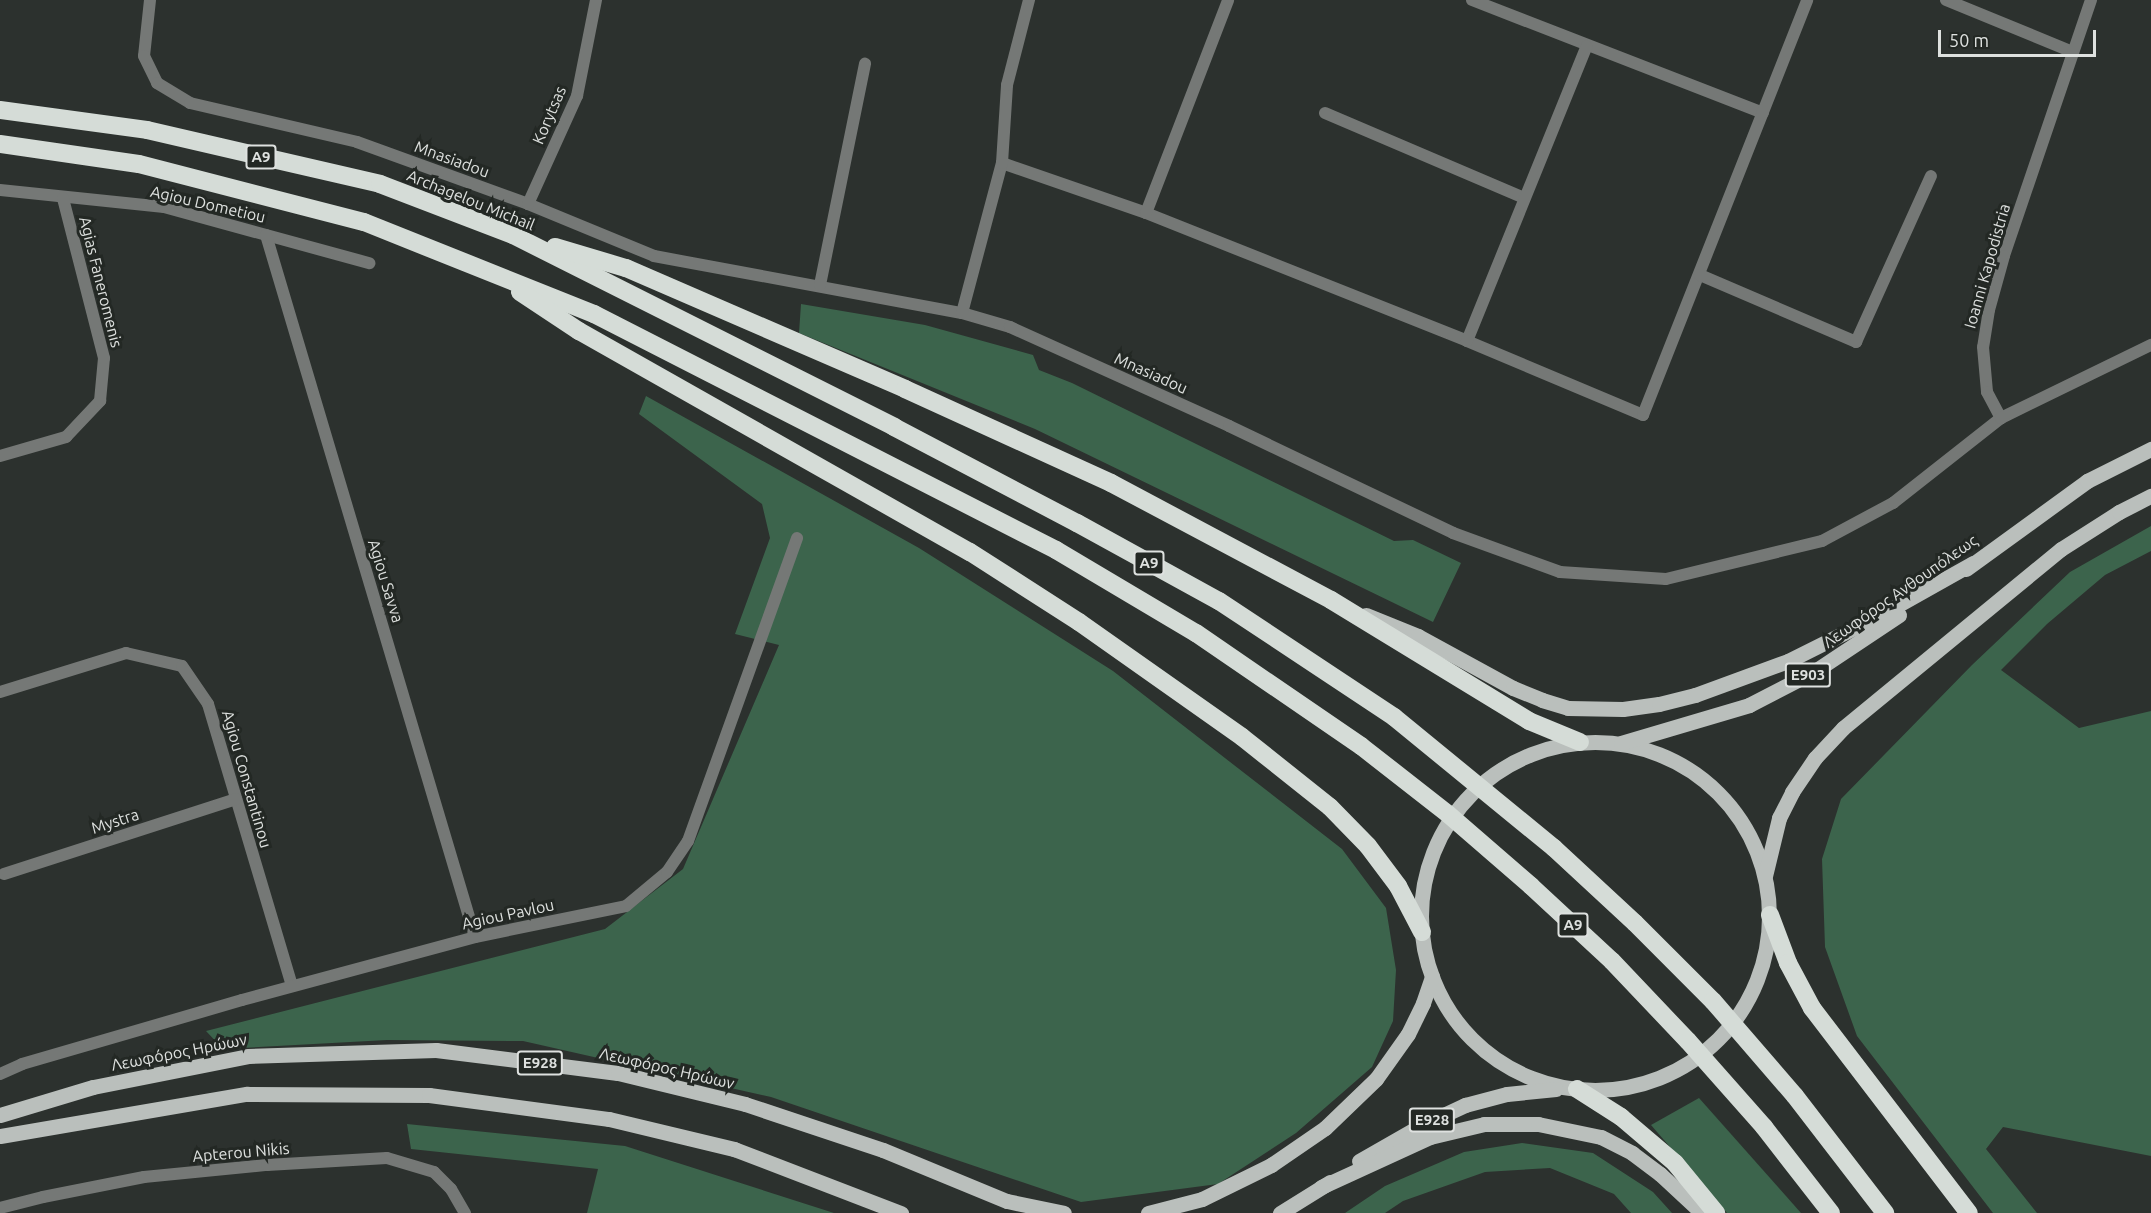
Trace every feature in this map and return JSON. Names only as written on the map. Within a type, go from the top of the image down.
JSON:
[{"type":"highway","name":"Archagelou Michail","points":[[0,110],[147,130],[380,184],[513,235],[894,427],[1220,601],[1394,717],[1554,848],[1635,923],[1713,1001],[1795,1096],[1885,1213]]},
{"type":"highway","name":"A9","points":[[0,144],[139,164],[364,222],[594,314],[1056,550],[1196,633],[1361,746],[1506,864],[1612,961],[1688,1041],[1764,1127],[1831,1213]]},
{"type":"highway","points":[[513,235],[626,268],[906,388],[1111,483],[1331,600],[1529,721],[1580,742]]},
{"type":"highway","points":[[486,269],[579,331],[970,552],[1118,649],[1242,737],[1330,807],[1383,865],[1398,886],[1422,932]]},
{"type":"highway","points":[[1770,915],[1788,963],[1812,1008],[1969,1213]]},
{"type":"highway","points":[[1577,1089],[1622,1117],[1675,1163],[1716,1213]]},
{"type":"main road","name":"Λεωφόρος Ανθουπόλεως","points":[[1621,743],[1749,705],[1815,671],[1973,563],[2087,481],[2151,449]]},
{"type":"main road","points":[[1765,876],[1779,818],[1792,792],[1815,758],[1843,728],[2061,549],[2119,512],[2151,496]]},
{"type":"main road","points":[[1331,600],[1418,636],[1513,688],[1542,700],[1568,708],[1623,709],[1659,704],[1695,695],[1788,661],[1884,614],[1973,563]]},
{"type":"main road","points":[[1580,742],[1621,743],[1661,754],[1697,774],[1727,802],[1750,837],[1765,876],[1770,915],[1766,952],[1749,1001],[1717,1042],[1685,1067],[1650,1082],[1614,1089],[1556,1089],[1489,1054],[1455,1019],[1432,977],[1422,932],[1422,893],[1432,855],[1449,819],[1474,789],[1502,768],[1541,749],[1580,742]]},
{"type":"main road","points":[[1148,1213],[1212,1195],[1271,1165],[1325,1128],[1376,1079],[1408,1034],[1423,1004],[1432,977]]},
{"type":"main road","name":"Λεωφόρος Ηρώων","points":[[0,1115],[93,1087],[248,1056],[436,1050],[618,1073],[745,1104],[883,1150],[1007,1201],[1064,1213]]},
{"type":"main road","name":"E928","points":[[1280,1213],[1379,1148],[1465,1105],[1507,1094],[1556,1089]]},
{"type":"main road","points":[[0,1136],[247,1094],[429,1095],[609,1119],[734,1149],[901,1213]]},
{"type":"main road","points":[[1321,1187],[1430,1137],[1484,1124],[1538,1124],[1601,1137],[1632,1153],[1660,1174],[1702,1213]]},
{"type":"street","name":"Mnasiadou","points":[[150,0],[144,57],[157,83],[190,103],[357,142],[528,204],[654,256],[962,313],[1020,332],[1229,426],[1453,533],[1560,572],[1666,579],[1822,541],[1893,502],[2001,418]]},
{"type":"street","name":"Korytsas","points":[[528,204],[577,96],[596,0]]},
{"type":"street","points":[[962,313],[1002,163],[1007,85],[1029,0]]},
{"type":"street","points":[[1146,213],[1228,0]]},
{"type":"street","points":[[1473,0],[1763,113]]},
{"type":"street","points":[[1002,163],[1146,213],[1467,341],[1643,415],[1807,0]]},
{"type":"street","points":[[1946,0],[2073,52]]},
{"type":"street","name":"Ioanni Kapodistria","points":[[2001,418],[1988,392],[1983,346],[1989,310],[2004,256],[2091,0]]},
{"type":"street","points":[[1467,341],[1587,46]]},
{"type":"street","points":[[820,285],[866,64]]},
{"type":"street","points":[[1325,113],[1524,198]]},
{"type":"street","points":[[1700,275],[1856,342],[1931,177]]},
{"type":"street","name":"Agiou Dometiou","points":[[0,190],[164,207],[369,263]]},
{"type":"street","name":"Agias Faneromenis","points":[[0,456],[66,437],[100,401],[104,358],[63,198]]},
{"type":"street","name":"Agiou Savva","points":[[266,235],[475,937]]},
{"type":"street","points":[[2001,418],[2151,345]]},
{"type":"street","name":"Agiou Pavlou","points":[[0,1074],[22,1064],[292,986],[475,937],[626,906],[667,872],[688,841],[797,538]]},
{"type":"street","name":"Agiou Constantinou","points":[[0,692],[126,652],[183,666],[208,704],[292,986]]},
{"type":"street","name":"Mystra","points":[[4,874],[236,799]]},
{"type":"street","name":"Apterou Nikis","points":[[0,1208],[144,1177],[267,1165],[387,1158],[435,1172],[451,1189],[465,1213]]},
{"type":"green space","points":[[801,304],[925,325],[1033,355],[1039,370],[1072,383],[1394,541],[1413,540],[1461,563],[1433,622],[1035,429],[799,333]]},
{"type":"green space","points":[[646,396],[919,548],[1113,671],[1342,849],[1386,908],[1396,970],[1393,1021],[1372,1067],[1296,1133],[1218,1184],[1081,1202],[771,1097],[523,1041],[387,1040],[223,1049],[206,1031],[605,929],[683,869],[779,645],[735,634],[770,538],[762,504],[639,414]]},
{"type":"green space","points":[[2151,526],[2151,551],[2105,575],[2047,624],[2001,670],[2079,728],[2151,711],[2151,1156],[2003,1127],[1986,1149],[2037,1213],[1993,1213],[1857,1036],[1825,947],[1822,859],[1841,799],[1972,665],[2070,572]]},
{"type":"green space","points":[[1699,1098],[1801,1213],[1727,1213],[1651,1125]]},
{"type":"green space","points":[[407,1124],[625,1146],[834,1213],[587,1213],[598,1169],[411,1149]]},
{"type":"green space","points":[[1522,1143],[1593,1153],[1653,1192],[1672,1213],[1631,1213],[1614,1194],[1550,1168],[1485,1172],[1403,1201],[1385,1213],[1345,1213],[1385,1186],[1464,1152]]}]
